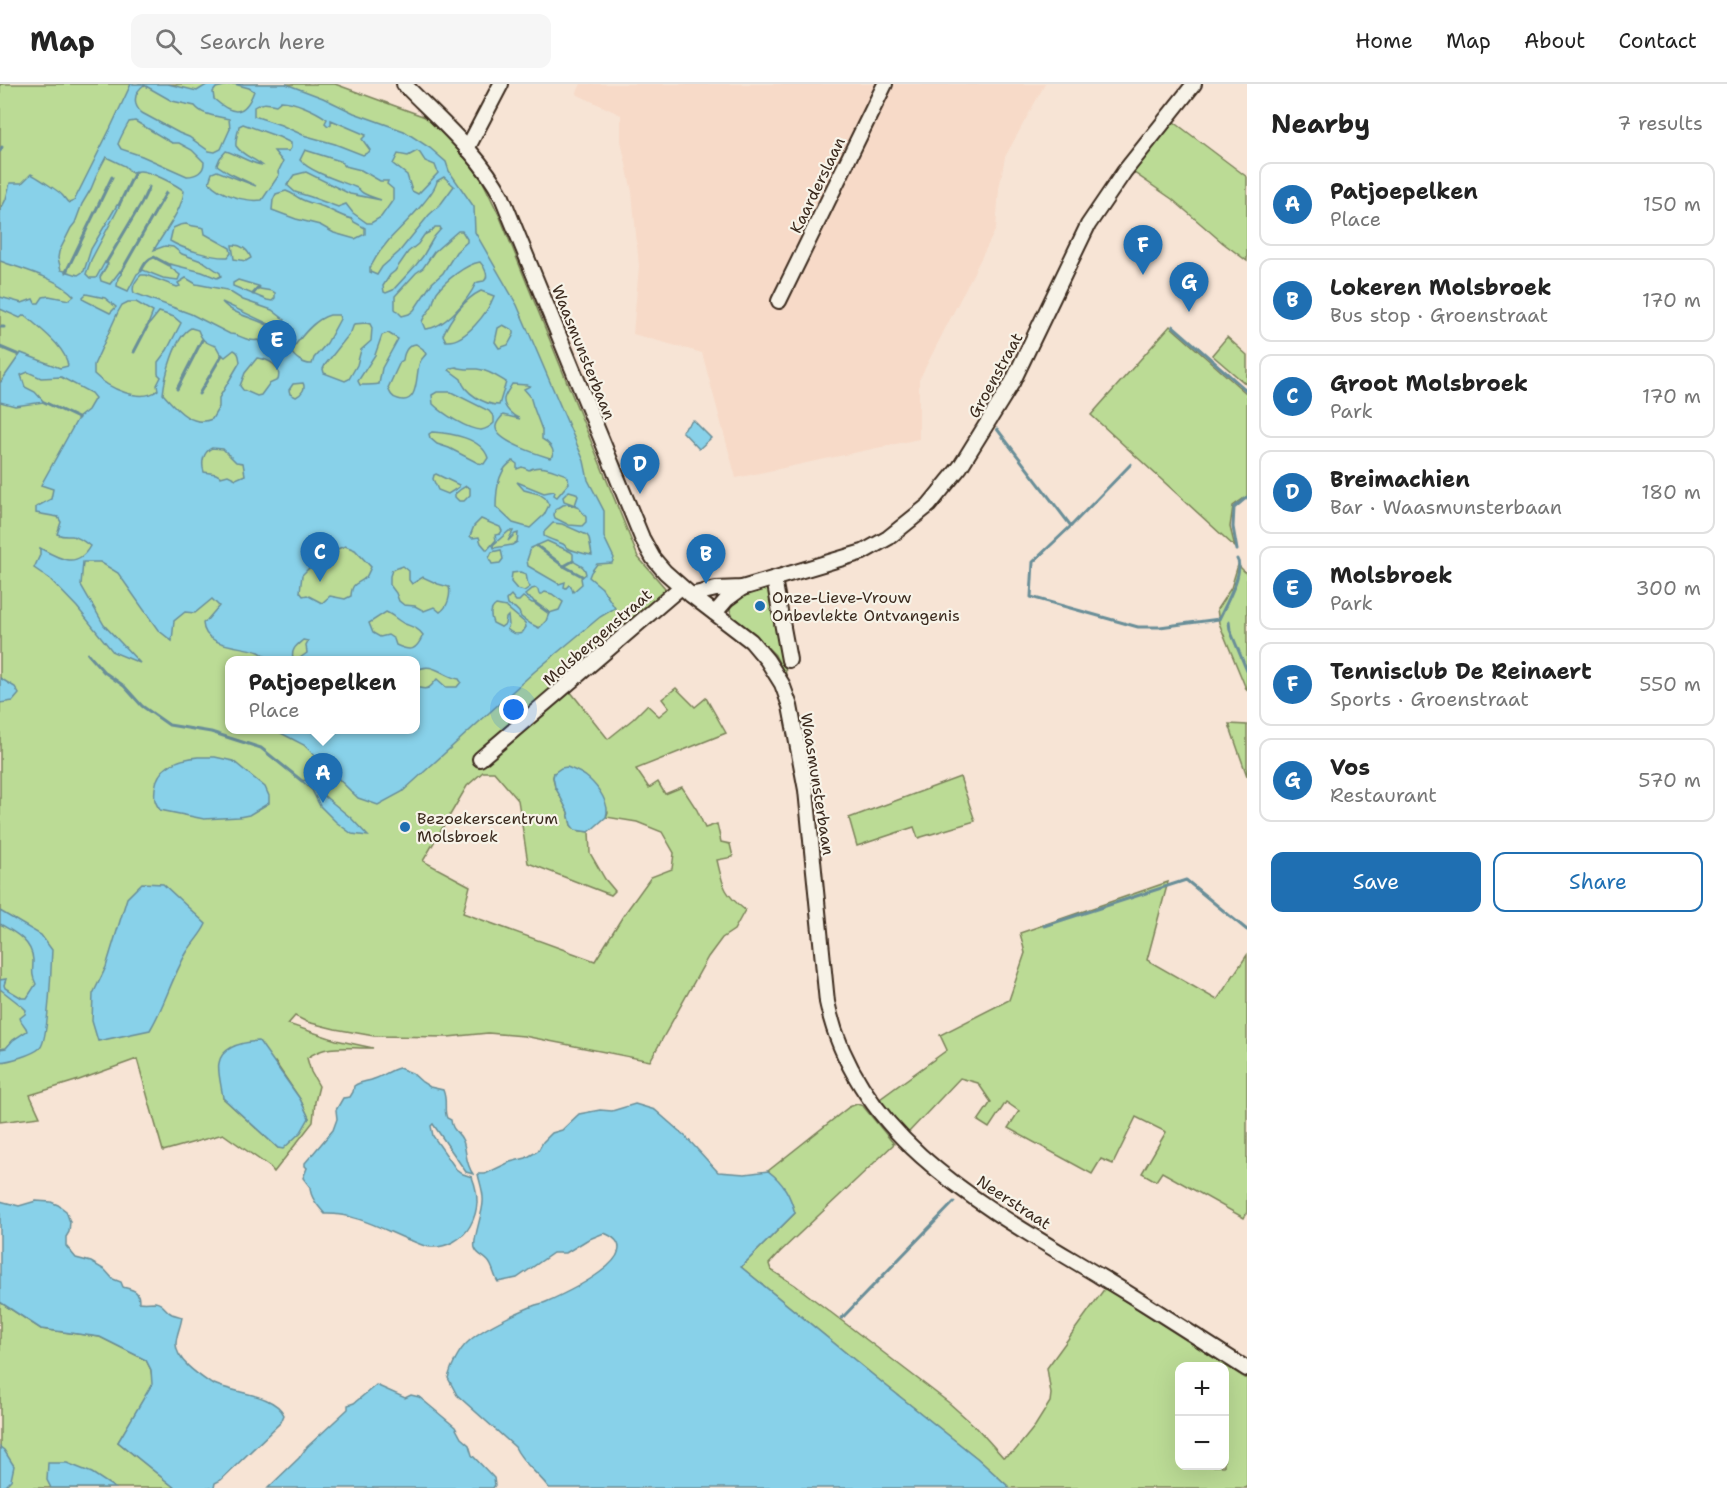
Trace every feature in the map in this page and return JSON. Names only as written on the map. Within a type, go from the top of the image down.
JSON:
[{"type":"street","name":"Waasmunsterbaan","points":[[404,84],[467,149],[493,180],[642,538],[653,558],[686,591],[751,641],[767,660],[782,684],[790,706],[806,790],[827,1002]]},
{"type":"street","points":[[467,149],[501,84]]},
{"type":"street","name":"Kaarderslaan","points":[[779,301],[885,84]]},
{"type":"street","name":"Groenstraat","points":[[715,613],[733,593],[742,588],[863,552],[888,538],[929,505],[960,467],[1012,383],[1088,225],[1124,172],[1194,84]]},
{"type":"street","points":[[774,579],[789,660]]},
{"type":"street","name":"Groenstraat","points":[[686,591],[742,588]]},
{"type":"street","name":"Molsbergenstraat","points":[[480,759],[686,591]]},
{"type":"street","name":"Neerstraat","points":[[827,1002],[844,1053],[866,1094],[903,1139],[926,1161],[979,1201],[1247,1369]]},
{"type":"shaded area","points":[[581,84],[1045,84],[1005,157],[999,189],[996,229],[919,380],[919,439],[736,478],[702,353],[633,334],[639,266],[632,192],[621,141],[621,115],[576,94]]},
{"type":"green space","points":[[0,84],[335,84],[428,118],[469,162],[482,180],[500,217],[638,557],[665,588],[672,604],[570,691],[608,739],[647,705],[659,716],[669,708],[662,699],[676,688],[695,707],[706,698],[726,733],[636,769],[649,788],[658,782],[665,794],[682,787],[697,810],[705,828],[717,824],[721,842],[730,844],[733,857],[717,860],[723,882],[732,899],[745,910],[734,930],[722,938],[708,957],[650,1061],[524,1036],[488,1033],[448,1037],[374,1036],[307,1022],[295,1016],[288,1024],[336,1040],[373,1048],[323,1050],[307,1058],[311,1072],[319,1086],[313,1122],[274,1172],[223,1134],[163,1151],[137,1059],[30,1095],[40,1117],[0,1122]],"holes":[[[483,772],[494,772],[518,800],[528,863],[611,895],[615,891],[590,853],[589,832],[575,830],[571,825],[568,812],[555,787],[554,773],[608,812],[606,817],[637,822],[662,832],[674,853],[672,869],[651,877],[595,961],[463,913],[470,886],[423,861],[467,786]],[[275,1062],[300,1099],[309,1118],[278,1148],[223,1098]]]},
{"type":"green space","points":[[1174,122],[1247,177],[1247,261],[1172,199],[1133,172]]},
{"type":"green space","points":[[1170,326],[1247,394],[1247,496],[1233,506],[1230,527],[1235,547],[1091,415]]},
{"type":"green space","points":[[1227,337],[1247,355],[1247,385],[1212,355]]},
{"type":"green space","points":[[1238,565],[1247,574],[1247,691],[1219,623],[1217,609],[1231,588]]},
{"type":"green space","points":[[769,587],[785,661],[786,677],[775,655],[733,617],[730,610],[730,604],[736,598]]},
{"type":"green space","points":[[1229,724],[1247,725],[1247,776]]},
{"type":"green space","points":[[960,777],[975,821],[918,838],[914,827],[857,846],[849,818]]},
{"type":"green space","points":[[1168,882],[1147,960],[1217,1000],[1247,955],[1247,1212],[1244,1218],[1162,1172],[1156,1181],[1142,1173],[1166,1132],[1136,1117],[1113,1164],[1101,1159],[1092,1174],[1008,1128],[1019,1111],[1006,1102],[989,1128],[978,1121],[991,1102],[978,1083],[960,1078],[908,1133],[897,1123],[880,1099],[947,1050],[940,1035],[1009,1000],[1025,953],[1020,933]]},
{"type":"green space","points":[[857,1104],[863,1106],[894,1144],[780,1252],[769,1264],[771,1270],[795,1285],[948,1402],[977,1428],[1003,1457],[1014,1452],[1035,1426],[1050,1402],[1047,1368],[1105,1288],[1220,1362],[1175,1362],[1175,1470],[1229,1470],[1229,1367],[1247,1379],[1247,1488],[1010,1488],[977,1458],[741,1267],[795,1213],[775,1177],[768,1171],[849,1107]]},
{"type":"green space","points":[[0,1302],[41,1329],[100,1337],[146,1360],[151,1370],[153,1384],[118,1442],[175,1488],[0,1488]]},
{"type":"water","points":[[131,84],[168,84],[197,91],[208,84],[232,84],[216,88],[213,92],[214,99],[233,111],[238,111],[247,105],[254,91],[234,84],[286,84],[404,131],[430,148],[446,162],[449,171],[474,207],[475,232],[517,305],[584,461],[588,480],[604,511],[604,537],[614,558],[612,563],[597,564],[589,577],[602,588],[615,608],[600,617],[534,672],[402,792],[378,805],[358,798],[304,745],[283,734],[420,734],[420,688],[428,688],[437,679],[446,687],[457,687],[461,682],[459,679],[432,668],[420,669],[420,656],[303,656],[307,653],[308,641],[303,640],[293,650],[293,656],[264,656],[259,652],[225,644],[210,637],[203,623],[219,606],[212,599],[195,613],[185,612],[174,621],[172,641],[158,630],[118,573],[100,562],[83,562],[81,585],[104,625],[140,663],[113,652],[77,607],[50,579],[34,568],[40,555],[40,548],[60,558],[73,560],[79,558],[90,546],[77,537],[57,534],[61,522],[58,517],[36,513],[36,507],[51,499],[53,489],[41,485],[78,418],[88,410],[95,398],[91,393],[61,377],[41,378],[28,372],[21,375],[25,387],[35,392],[44,402],[15,406],[0,402],[0,383],[21,353],[60,368],[68,366],[58,345],[27,317],[24,315],[20,318],[0,309],[0,297],[22,303],[33,299],[35,303],[39,303],[43,297],[69,300],[74,296],[67,289],[49,279],[0,261],[0,211],[10,183],[22,183],[31,174],[57,191],[69,203],[74,201]],"holes":[[[144,85],[172,101],[195,106],[206,114],[229,119],[230,129],[221,149],[215,152],[209,151],[189,137],[142,113],[136,102],[138,91]],[[281,101],[286,101],[305,107],[327,119],[325,123],[328,126],[331,120],[366,135],[362,139],[370,150],[363,155],[254,116],[254,107],[259,104],[276,105]],[[135,121],[172,143],[179,143],[192,150],[204,162],[203,168],[196,174],[187,176],[121,149],[118,144],[129,122]],[[243,124],[291,143],[289,151],[274,151],[283,162],[278,172],[279,175],[262,200],[234,197],[220,191],[209,182],[212,173],[217,171],[256,186],[217,165],[226,151],[262,165],[245,155],[236,146],[239,126]],[[305,150],[340,161],[345,166],[361,170],[380,181],[388,181],[387,184],[393,189],[393,200],[381,217],[367,223],[353,213],[346,204],[338,207],[295,192],[287,185],[294,175],[306,172],[350,194],[381,200],[300,160]],[[417,151],[425,161],[435,165],[438,173],[418,194],[412,191],[407,175],[393,164],[398,154],[408,156]],[[106,157],[125,166],[131,172],[150,173],[184,191],[176,214],[154,250],[165,246],[173,247],[182,254],[204,262],[221,276],[217,278],[170,264],[171,268],[180,275],[178,280],[163,278],[143,270],[137,274],[128,291],[117,286],[118,278],[122,273],[120,271],[110,284],[101,281],[100,277],[108,264],[105,262],[96,278],[90,278],[86,274],[91,260],[120,205],[117,205],[91,249],[84,271],[78,275],[61,270],[59,252]],[[444,177],[454,186],[440,205],[377,275],[370,272],[372,264],[384,246],[430,194],[437,181]],[[286,191],[352,219],[365,228],[365,234],[355,239],[334,233],[320,225],[272,210],[276,194]],[[186,224],[204,228],[205,234],[230,248],[231,253],[228,257],[214,256],[182,247],[170,241],[173,228]],[[435,227],[440,227],[441,229],[416,265],[393,290],[384,292],[383,286],[390,275],[408,252],[424,235]],[[458,231],[462,231],[467,242],[456,252],[414,310],[402,316],[395,309],[395,296],[423,268],[434,252]],[[232,245],[246,250],[251,258],[246,261],[234,259]],[[480,262],[485,269],[486,279],[476,283],[462,305],[448,318],[440,324],[425,329],[422,322],[437,292],[462,269]],[[141,275],[177,287],[180,286],[178,283],[186,278],[196,284],[227,290],[243,300],[272,310],[293,329],[288,333],[222,302],[228,308],[271,327],[282,339],[286,340],[287,344],[279,350],[269,351],[266,342],[261,345],[258,340],[230,334],[191,314],[134,293],[134,283]],[[238,280],[272,291],[275,293],[272,301],[233,286],[233,283]],[[481,291],[494,296],[487,310],[468,332],[461,337],[446,341],[443,335],[463,304]],[[86,294],[105,298],[116,307],[110,313],[84,300],[83,297]],[[136,302],[153,312],[147,327],[159,312],[174,317],[181,323],[158,362],[158,374],[161,377],[157,385],[158,390],[151,394],[134,395],[116,389],[94,374],[94,365],[122,305]],[[339,315],[340,319],[327,343],[314,358],[312,364],[300,360],[291,351],[313,325],[324,317]],[[354,324],[370,324],[371,341],[361,350],[357,365],[349,379],[345,381],[324,373],[325,365],[351,332]],[[503,325],[514,331],[508,345],[499,348],[495,342],[498,328]],[[191,328],[198,330],[203,339],[216,346],[225,357],[234,350],[238,353],[240,362],[219,398],[219,407],[212,419],[204,421],[191,419],[163,394],[176,348],[185,332]],[[388,333],[398,339],[382,368],[379,384],[360,385],[358,381],[375,355],[382,335]],[[416,344],[426,354],[420,362],[413,393],[405,400],[394,398],[388,388],[408,347]],[[257,358],[274,364],[279,375],[278,380],[269,384],[261,395],[257,396],[243,390],[240,386],[245,373]],[[456,367],[477,369],[493,374],[506,382],[499,405],[476,397],[466,389],[461,379],[449,370]],[[303,383],[304,389],[296,397],[290,394],[289,390],[293,384]],[[512,384],[530,386],[524,389],[530,396],[542,430],[542,439],[553,451],[553,456],[550,458],[510,442],[498,433],[496,424],[503,415],[520,419],[505,406],[504,399]],[[437,392],[451,392],[489,411],[494,417],[494,423],[485,429],[476,429],[462,424],[433,404],[432,395]],[[432,432],[448,434],[473,441],[485,451],[488,458],[484,464],[478,463],[437,444],[429,434]],[[212,448],[223,449],[236,462],[243,463],[245,475],[236,479],[228,475],[221,477],[204,472],[204,458]],[[513,461],[517,464],[517,469],[522,467],[529,470],[542,467],[566,475],[569,483],[557,497],[554,491],[544,493],[517,482],[524,490],[545,498],[549,505],[544,515],[530,528],[513,523],[496,507],[497,488],[501,475]],[[434,475],[459,485],[448,494],[438,490],[433,479]],[[466,486],[470,488],[470,495],[464,501],[459,501],[455,497],[461,489]],[[569,491],[578,496],[575,505],[564,501],[563,497]],[[568,504],[579,508],[586,517],[586,522],[582,526],[569,525],[555,518],[555,510]],[[481,519],[500,527],[502,531],[495,535],[496,540],[487,550],[479,537],[470,536],[474,526]],[[553,523],[562,524],[587,535],[592,555],[569,549],[544,536],[544,532]],[[509,531],[513,531],[508,541],[518,533],[517,542],[494,548],[493,545]],[[547,541],[573,554],[573,561],[583,567],[586,574],[581,578],[582,584],[573,592],[571,586],[564,587],[565,582],[559,584],[528,566],[527,560],[531,548]],[[345,546],[355,550],[371,567],[366,577],[354,585],[351,596],[345,599],[330,596],[322,603],[307,595],[303,596],[300,592],[302,575],[321,556],[330,556],[335,550]],[[501,550],[503,559],[500,563],[492,564],[489,558],[492,552]],[[403,566],[409,571],[409,580],[412,584],[423,577],[449,587],[450,594],[445,607],[440,612],[434,607],[424,611],[415,606],[404,605],[399,601],[390,585],[390,576],[392,570]],[[512,573],[526,574],[530,587],[524,591],[517,589],[511,582]],[[536,588],[539,594],[545,592],[552,594],[563,602],[559,610],[549,613],[546,621],[539,628],[521,617],[515,608],[507,605],[506,600],[511,595],[516,601],[523,597],[535,603],[525,595]],[[496,605],[506,607],[525,623],[526,627],[522,633],[514,634],[507,629],[508,616],[501,627],[493,623],[492,611]],[[386,612],[402,623],[417,629],[423,635],[412,649],[396,645],[394,639],[388,635],[380,637],[373,633],[369,623]]]},
{"type":"water","points":[[693,420],[711,438],[699,449],[682,431]]},
{"type":"water","points":[[0,678],[15,687],[19,694],[13,701],[0,703]]},
{"type":"water","points":[[215,757],[233,761],[265,787],[269,803],[249,815],[239,817],[204,819],[160,810],[156,802],[155,788],[160,774],[170,765],[184,759]]},
{"type":"water","points":[[567,767],[582,773],[589,779],[600,791],[607,807],[606,817],[589,832],[575,830],[571,825],[568,812],[555,787],[554,773]]},
{"type":"water","points":[[305,780],[351,818],[368,836],[352,834],[336,822],[320,806],[312,790],[302,781]]},
{"type":"water","points":[[142,883],[163,884],[206,924],[189,948],[150,1030],[98,1041],[92,1021],[93,994],[106,967],[127,898]]},
{"type":"water","points":[[0,911],[41,935],[52,950],[46,1032],[43,1042],[40,1048],[32,1053],[0,1062],[0,1049],[6,1048],[13,1040],[27,1031],[20,1018],[26,1010],[0,989],[0,980],[6,979],[5,988],[22,998],[27,998],[36,984],[33,975],[32,953],[26,942],[0,924]]},
{"type":"water","points":[[259,1041],[300,1099],[309,1118],[301,1132],[283,1149],[278,1148],[223,1098],[219,1071],[221,1057],[235,1046]]},
{"type":"water","points":[[399,1068],[412,1073],[430,1087],[443,1090],[447,1118],[451,1120],[463,1141],[473,1174],[466,1172],[433,1124],[431,1126],[433,1136],[456,1169],[472,1177],[477,1196],[475,1214],[467,1231],[459,1239],[442,1246],[426,1246],[368,1222],[347,1216],[325,1214],[303,1178],[307,1168],[305,1163],[333,1130],[337,1119],[336,1110],[343,1098],[350,1097],[357,1084]]},
{"type":"water","points":[[635,1104],[655,1110],[686,1137],[718,1172],[745,1174],[768,1171],[778,1180],[788,1195],[795,1213],[741,1267],[977,1458],[1010,1488],[549,1488],[515,1447],[457,1395],[448,1378],[461,1349],[468,1342],[499,1322],[556,1298],[585,1282],[612,1262],[619,1251],[617,1241],[604,1233],[566,1253],[553,1253],[517,1278],[498,1282],[490,1263],[477,1252],[474,1244],[483,1207],[478,1174],[485,1174],[538,1151],[552,1133],[562,1130],[579,1114],[600,1110],[612,1111]]},
{"type":"water","points":[[0,1201],[19,1206],[36,1201],[58,1205],[66,1211],[70,1222],[66,1246],[76,1258],[91,1262],[105,1270],[113,1279],[121,1282],[123,1287],[137,1293],[139,1302],[158,1303],[170,1313],[182,1317],[176,1344],[180,1356],[190,1368],[213,1385],[263,1398],[279,1408],[284,1415],[281,1422],[221,1480],[215,1483],[214,1488],[175,1488],[118,1442],[152,1384],[151,1370],[146,1360],[100,1337],[41,1329],[0,1302]]},
{"type":"water","points":[[376,1385],[405,1398],[411,1395],[419,1397],[455,1427],[461,1438],[469,1445],[472,1455],[494,1478],[493,1488],[268,1488],[348,1409],[348,1405],[354,1403]]},
{"type":"water","points":[[0,1447],[14,1466],[11,1480],[3,1488],[0,1488]]},
{"type":"water","points":[[48,1463],[67,1463],[92,1473],[115,1488],[51,1488],[47,1480]]},
{"type":"waterway","points":[[0,151],[2,147]]},
{"type":"waterway","points":[[119,205],[135,172]]},
{"type":"waterway","points":[[66,272],[112,177]]},
{"type":"waterway","points":[[106,263],[149,187]]},
{"type":"waterway","points":[[121,272],[166,193]]},
{"type":"waterway","points":[[141,271],[145,264],[154,257],[169,265]]},
{"type":"waterway","points":[[253,294],[259,287]]},
{"type":"waterway","points":[[1173,326],[1247,391]]},
{"type":"waterway","points":[[134,352],[147,327]]},
{"type":"waterway","points":[[177,389],[202,340]]},
{"type":"waterway","points":[[0,347],[19,355]]},
{"type":"waterway","points":[[199,394],[222,355]]},
{"type":"waterway","points":[[44,402],[78,418]]},
{"type":"waterway","points":[[997,429],[1071,526]]},
{"type":"waterway","points":[[1131,464],[1033,562],[1031,597],[1138,627],[1160,627],[1219,619],[1236,580],[1239,564],[1237,559]]},
{"type":"waterway","points":[[1237,550],[1233,527],[1234,508],[1247,497]]},
{"type":"waterway","points":[[537,546],[562,565],[582,576]]},
{"type":"waterway","points":[[564,566],[573,561]]},
{"type":"waterway","points":[[535,603],[549,613]]},
{"type":"waterway","points":[[1229,622],[1230,630],[1247,671]]},
{"type":"waterway","points":[[88,654],[104,672],[124,686],[142,706],[169,725],[211,732],[261,748],[302,781]]},
{"type":"waterway","points":[[1044,926],[1186,880],[1247,930]]},
{"type":"waterway","points":[[842,1318],[954,1202]]},
{"type":"place","name":"Tennisclub De Reinaert","points":[[1143,275]]},
{"type":"place","name":"Vos","points":[[1189,312]]},
{"type":"place","name":"Molsbroek","points":[[277,370]]},
{"type":"place","name":"Breimachien","points":[[640,494]]},
{"type":"place","name":"Groot Molsbroek","points":[[320,582]]},
{"type":"place","name":"Lokeren Molsbroek","points":[[706,584]]},
{"type":"place","name":"Onze-Lieve-Vrouw Onbevlekte Ontvangenis","points":[[760,606]]},
{"type":"place","name":"Patjoepelken","points":[[323,803]]},
{"type":"place","name":"Bezoekerscentrum Molsbroek","points":[[405,827]]}]
